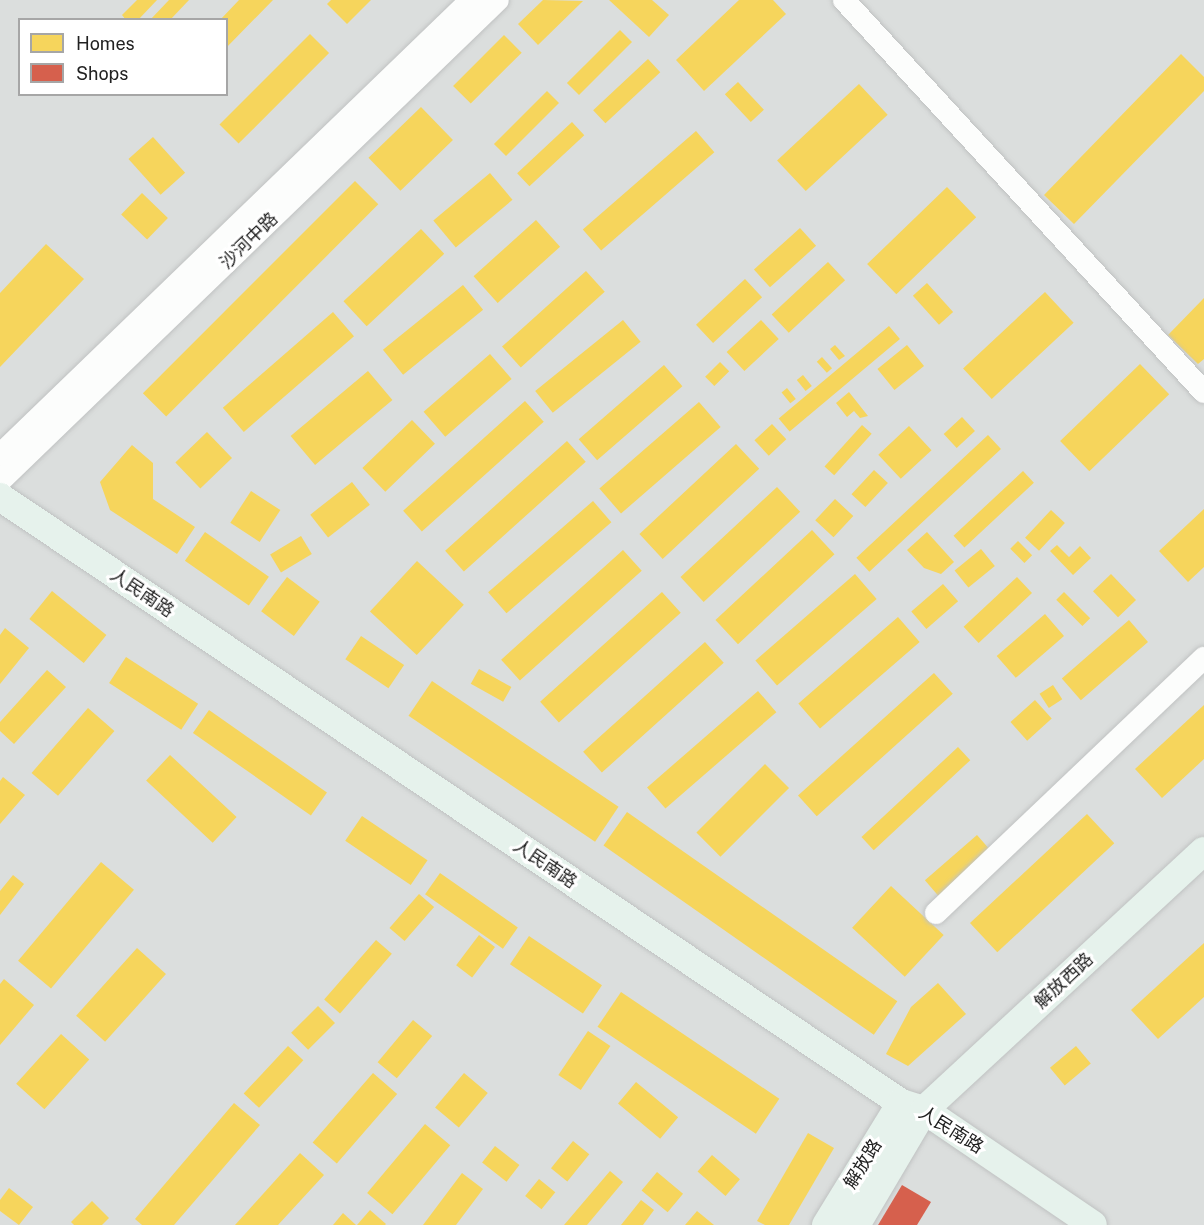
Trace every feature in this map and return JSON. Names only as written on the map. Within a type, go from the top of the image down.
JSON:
[{"type":"main road","name":"人民南路","points":[[0,497],[1093,1225]]},
{"type":"main road","name":"解放西路","points":[[913,1107],[1204,851]]},
{"type":"main road","name":"解放路","points":[[826,1225],[913,1107]]},
{"type":"main road","name":"解放路","points":[[856,1225],[913,1107]]},
{"type":"street","name":"沙河中路","points":[[0,454],[471,0]]},
{"type":"street","name":"沙河中路","points":[[0,481],[498,0]]},
{"type":"street","points":[[844,0],[1204,392]]},
{"type":"street","points":[[936,913],[1204,658]]},
{"type":"shaded area","points":[[0,0],[1204,0],[1204,1225],[0,1225]]},
{"type":"building: Homes","points":[[137,0],[157,0],[140,18],[124,18],[122,15]]},
{"type":"building: Homes","points":[[169,0],[189,0],[172,18],[152,18]]},
{"type":"building: Homes","points":[[239,0],[273,0],[228,46],[228,18],[222,18]]},
{"type":"building: Homes","points":[[331,0],[371,0],[347,24],[327,4]]},
{"type":"building: Homes","points":[[543,0],[583,1],[538,45],[518,24]]},
{"type":"building: Homes","points":[[609,0],[652,0],[669,15],[649,37]]},
{"type":"building: Homes","points":[[739,0],[773,0],[786,14],[704,91],[676,60]]},
{"type":"building: Homes","points":[[620,30],[632,42],[579,95],[567,83]]},
{"type":"building: Homes","points":[[310,34],[329,53],[239,144],[219,125]]},
{"type":"building: Homes","points":[[504,35],[522,53],[471,104],[453,86]]},
{"type":"building: Homes","points":[[1181,54],[1204,77],[1204,91],[1074,224],[1044,195]]},
{"type":"building: Homes","points":[[648,59],[660,72],[605,123],[593,110]]},
{"type":"building: Homes","points":[[738,82],[764,110],[751,122],[725,94]]},
{"type":"building: Homes","points":[[859,84],[888,115],[806,191],[777,160]]},
{"type":"building: Homes","points":[[547,91],[559,103],[506,156],[494,144]]},
{"type":"building: Homes","points":[[421,107],[453,140],[400,191],[368,158]]},
{"type":"building: Homes","points":[[572,122],[584,135],[529,186],[517,173]]},
{"type":"building: Homes","points":[[696,131],[714,152],[601,251],[583,229]]},
{"type":"building: Homes","points":[[153,137],[185,173],[161,195],[128,159]]},
{"type":"building: Homes","points":[[490,173],[512,200],[456,247],[433,221]]},
{"type":"building: Homes","points":[[355,181],[378,204],[166,416],[143,393]]},
{"type":"building: Homes","points":[[947,187],[976,217],[896,294],[867,264]]},
{"type":"building: Homes","points":[[142,193],[168,218],[147,240],[121,215]]},
{"type":"building: Homes","points":[[536,220],[560,247],[498,303],[474,276]]},
{"type":"building: Homes","points":[[800,228],[816,246],[770,287],[754,269]]},
{"type":"building: Homes","points":[[421,229],[444,254],[367,326],[343,301]]},
{"type":"building: Homes","points":[[46,244],[84,279],[0,367],[0,293]]},
{"type":"building: Homes","points":[[828,262],[845,280],[789,333],[772,315]]},
{"type":"building: Homes","points":[[586,271],[605,292],[521,367],[502,347]]},
{"type":"building: Homes","points":[[745,279],[762,297],[713,343],[696,325]]},
{"type":"building: Homes","points":[[927,283],[953,312],[939,325],[913,296]]},
{"type":"building: Homes","points":[[463,285],[483,310],[403,375],[383,350]]},
{"type":"building: Homes","points":[[1045,292],[1074,323],[992,399],[963,368]]},
{"type":"building: Homes","points":[[1204,298],[1204,359],[1198,364],[1168,335]]},
{"type":"building: Homes","points":[[333,312],[354,336],[244,432],[223,408]]},
{"type":"building: Homes","points":[[623,320],[641,342],[553,413],[535,391]]},
{"type":"building: Homes","points":[[761,320],[779,339],[744,371],[727,352]]},
{"type":"building: Homes","points":[[889,326],[900,339],[790,432],[779,419]]},
{"type":"building: Homes","points":[[835,345],[845,356],[839,360],[830,349]]},
{"type":"building: Homes","points":[[907,345],[924,366],[894,390],[877,369]]},
{"type":"building: Homes","points":[[490,354],[512,379],[445,437],[424,412]]},
{"type":"building: Homes","points":[[822,357],[832,368],[827,373],[817,362]]},
{"type":"building: Homes","points":[[720,362],[729,371],[714,386],[705,377]]},
{"type":"building: Homes","points":[[1140,364],[1169,394],[1089,471],[1060,441]]},
{"type":"building: Homes","points":[[664,365],[682,386],[597,460],[579,439]]},
{"type":"building: Homes","points":[[368,371],[392,400],[315,465],[291,436]]},
{"type":"building: Homes","points":[[803,375],[812,386],[806,391],[797,380]]},
{"type":"building: Homes","points":[[787,388],[796,399],[790,403],[782,392]]},
{"type":"building: Homes","points":[[849,392],[868,416],[860,418],[854,411],[847,417],[836,403]]},
{"type":"building: Homes","points":[[525,401],[544,422],[422,532],[403,511]]},
{"type":"building: Homes","points":[[699,402],[721,427],[621,514],[599,489]]},
{"type":"building: Homes","points":[[962,417],[975,431],[957,448],[944,434]]},
{"type":"building: Homes","points":[[412,420],[435,444],[385,492],[362,468]]},
{"type":"building: Homes","points":[[772,424],[786,439],[769,456],[754,440]]},
{"type":"building: Homes","points":[[862,425],[872,434],[834,475],[825,467]]},
{"type":"building: Homes","points":[[909,426],[932,450],[901,479],[878,455]]},
{"type":"building: Homes","points":[[207,432],[232,458],[200,488],[175,463]]},
{"type":"building: Homes","points":[[988,435],[1001,449],[869,572],[856,558]]},
{"type":"building: Homes","points":[[567,441],[586,462],[464,572],[445,551]]},
{"type":"building: Homes","points":[[736,444],[759,469],[663,559],[639,534]]},
{"type":"building: Homes","points":[[132,445],[153,463],[153,499],[195,527],[177,554],[110,510],[100,482]]},
{"type":"building: Homes","points":[[874,470],[888,483],[865,507],[851,494]]},
{"type":"building: Homes","points":[[1023,471],[1034,483],[964,547],[954,536]]},
{"type":"building: Homes","points":[[352,482],[370,505],[328,537],[310,515]]},
{"type":"building: Homes","points":[[777,487],[800,512],[704,602],[680,577]]},
{"type":"building: Homes","points":[[251,491],[280,510],[260,542],[230,523]]},
{"type":"building: Homes","points":[[835,499],[853,516],[834,537],[815,520]]},
{"type":"building: Homes","points":[[593,501],[611,522],[506,613],[488,592]]},
{"type":"building: Homes","points":[[1204,509],[1204,567],[1188,582],[1159,551]]},
{"type":"building: Homes","points":[[1051,510],[1065,523],[1039,551],[1025,538]]},
{"type":"building: Homes","points":[[812,530],[835,554],[738,644],[715,620]]},
{"type":"building: Homes","points":[[205,532],[269,577],[249,605],[185,561]]},
{"type":"building: Homes","points":[[927,532],[954,562],[941,574],[924,568],[907,550]]},
{"type":"building: Homes","points":[[301,536],[312,554],[281,573],[270,555]]},
{"type":"building: Homes","points":[[1018,541],[1032,555],[1024,563],[1010,549]]},
{"type":"building: Homes","points":[[1057,545],[1069,557],[1080,546],[1091,558],[1073,575],[1050,551]]},
{"type":"building: Homes","points":[[981,549],[995,566],[968,587],[955,570]]},
{"type":"building: Homes","points":[[623,550],[642,571],[520,681],[501,660]]},
{"type":"building: Homes","points":[[417,561],[464,605],[417,655],[370,611]]},
{"type":"building: Homes","points":[[855,574],[877,599],[777,686],[755,661]]},
{"type":"building: Homes","points":[[1111,574],[1136,600],[1118,617],[1093,591]]},
{"type":"building: Homes","points":[[287,577],[320,602],[294,636],[261,611]]},
{"type":"building: Homes","points":[[1017,577],[1032,593],[979,643],[964,627]]},
{"type":"building: Homes","points":[[943,584],[958,601],[926,629],[911,612]]},
{"type":"building: Homes","points":[[52,591],[106,635],[84,663],[29,619]]},
{"type":"building: Homes","points":[[662,592],[681,613],[559,723],[540,702]]},
{"type":"building: Homes","points":[[1064,592],[1090,618],[1082,626],[1056,600]]},
{"type":"building: Homes","points":[[1045,614],[1064,636],[1016,678],[997,656]]},
{"type":"building: Homes","points":[[898,617],[920,642],[820,729],[798,704]]},
{"type":"building: Homes","points":[[1129,620],[1148,642],[1081,700],[1062,678]]},
{"type":"building: Homes","points":[[5,628],[29,648],[0,684],[0,635]]},
{"type":"building: Homes","points":[[361,636],[404,665],[388,688],[345,659]]},
{"type":"building: Homes","points":[[705,642],[724,663],[602,773],[583,752]]},
{"type":"building: Homes","points":[[126,657],[198,704],[181,730],[109,683]]},
{"type":"building: Homes","points":[[479,669],[511,687],[503,702],[471,684]]},
{"type":"building: Homes","points":[[47,670],[66,687],[14,744],[0,731],[0,722]]},
{"type":"building: Homes","points":[[934,673],[953,694],[817,816],[798,795]]},
{"type":"building: Homes","points":[[432,681],[619,807],[595,842],[409,716]]},
{"type":"building: Homes","points":[[1053,685],[1062,699],[1049,708],[1040,694]]},
{"type":"building: Homes","points":[[758,691],[776,712],[665,809],[647,787]]},
{"type":"building: Homes","points":[[1035,700],[1052,719],[1027,741],[1010,722]]},
{"type":"building: Homes","points":[[1204,705],[1204,759],[1162,798],[1135,769]]},
{"type":"building: Homes","points":[[88,708],[114,731],[58,796],[32,773]]},
{"type":"building: Homes","points":[[209,710],[327,793],[311,816],[193,733]]},
{"type":"building: Homes","points":[[958,747],[970,760],[874,850],[861,837]]},
{"type":"building: Homes","points":[[170,755],[237,817],[213,843],[146,781]]},
{"type":"building: Homes","points":[[765,764],[789,788],[720,857],[696,833]]},
{"type":"building: Homes","points":[[3,777],[25,795],[0,824],[0,781]]},
{"type":"building: Homes","points":[[627,812],[897,1001],[874,1035],[603,846]]},
{"type":"building: Homes","points":[[1087,814],[1114,843],[997,952],[970,923]]},
{"type":"building: Homes","points":[[362,816],[427,860],[411,885],[345,841]]},
{"type":"building: Homes","points":[[977,835],[992,852],[940,898],[925,880]]},
{"type":"building: Homes","points":[[101,862],[134,890],[51,988],[18,961]]},
{"type":"building: Homes","points":[[440,873],[518,927],[503,949],[425,894]]},
{"type":"building: Homes","points":[[13,875],[24,884],[0,915],[0,891]]},
{"type":"building: Homes","points":[[891,886],[944,935],[905,977],[852,928]]},
{"type":"building: Homes","points":[[419,894],[434,907],[405,941],[389,928]]},
{"type":"building: Homes","points":[[479,935],[495,947],[472,977],[456,965]]},
{"type":"building: Homes","points":[[529,936],[602,985],[583,1013],[510,964]]},
{"type":"building: Homes","points":[[376,940],[392,954],[340,1013],[324,1000]]},
{"type":"building: Homes","points":[[1204,943],[1204,997],[1158,1039],[1131,1010]]},
{"type":"building: Homes","points":[[137,948],[166,974],[105,1042],[76,1016]]},
{"type":"building: Homes","points":[[4,979],[34,1005],[0,1045],[0,984]]},
{"type":"building: Homes","points":[[938,983],[966,1014],[908,1066],[886,1054],[911,1007]]},
{"type":"building: Homes","points":[[621,992],[779,1099],[756,1134],[598,1027]]},
{"type":"building: Homes","points":[[318,1006],[335,1023],[308,1050],[291,1033]]},
{"type":"building: Homes","points":[[413,1020],[432,1036],[397,1078],[378,1062]]},
{"type":"building: Homes","points":[[588,1031],[610,1046],[581,1090],[558,1075]]},
{"type":"building: Homes","points":[[61,1034],[89,1059],[44,1109],[16,1084]]},
{"type":"building: Homes","points":[[288,1046],[303,1060],[259,1108],[244,1094]]},
{"type":"building: Homes","points":[[1076,1046],[1091,1064],[1065,1085],[1050,1068]]},
{"type":"building: Homes","points":[[373,1073],[397,1094],[337,1163],[313,1142]]},
{"type":"building: Homes","points":[[464,1073],[488,1093],[459,1127],[435,1107]]},
{"type":"building: Homes","points":[[636,1082],[678,1117],[660,1139],[618,1103]]},
{"type":"building: Homes","points":[[234,1103],[260,1125],[174,1225],[142,1225],[135,1219]]},
{"type":"building: Homes","points":[[425,1124],[450,1145],[392,1214],[367,1193]]},
{"type":"building: Homes","points":[[808,1133],[834,1148],[789,1225],[765,1225],[757,1221]]},
{"type":"building: Homes","points":[[573,1141],[589,1154],[567,1181],[551,1168]]},
{"type":"building: Homes","points":[[495,1146],[519,1165],[506,1182],[482,1163]]},
{"type":"building: Homes","points":[[300,1153],[324,1175],[278,1225],[235,1225]]},
{"type":"building: Homes","points":[[712,1155],[740,1179],[725,1196],[698,1172]]},
{"type":"building: Homes","points":[[610,1171],[623,1182],[587,1225],[564,1225]]},
{"type":"building: Homes","points":[[657,1172],[683,1194],[668,1212],[642,1190]]},
{"type":"building: Homes","points":[[462,1173],[483,1189],[456,1225],[423,1225]]},
{"type":"building: Homes","points":[[539,1179],[555,1192],[541,1209],[525,1196]]},
{"type":"building: Homes","points":[[9,1188],[33,1207],[19,1225],[0,1211],[0,1200]]},
{"type":"building: Homes","points":[[641,1200],[654,1210],[643,1225],[621,1225]]},
{"type":"building: Homes","points":[[92,1201],[109,1218],[102,1225],[74,1225],[71,1222]]},
{"type":"building: Homes","points":[[370,1210],[386,1224],[357,1225]]},
{"type":"building: Homes","points":[[697,1211],[714,1225],[685,1225]]},
{"type":"building: Homes","points":[[343,1213],[356,1225],[333,1225]]},
{"type":"building: Shops","points":[[902,1185],[931,1202],[917,1225],[878,1225]]}]
